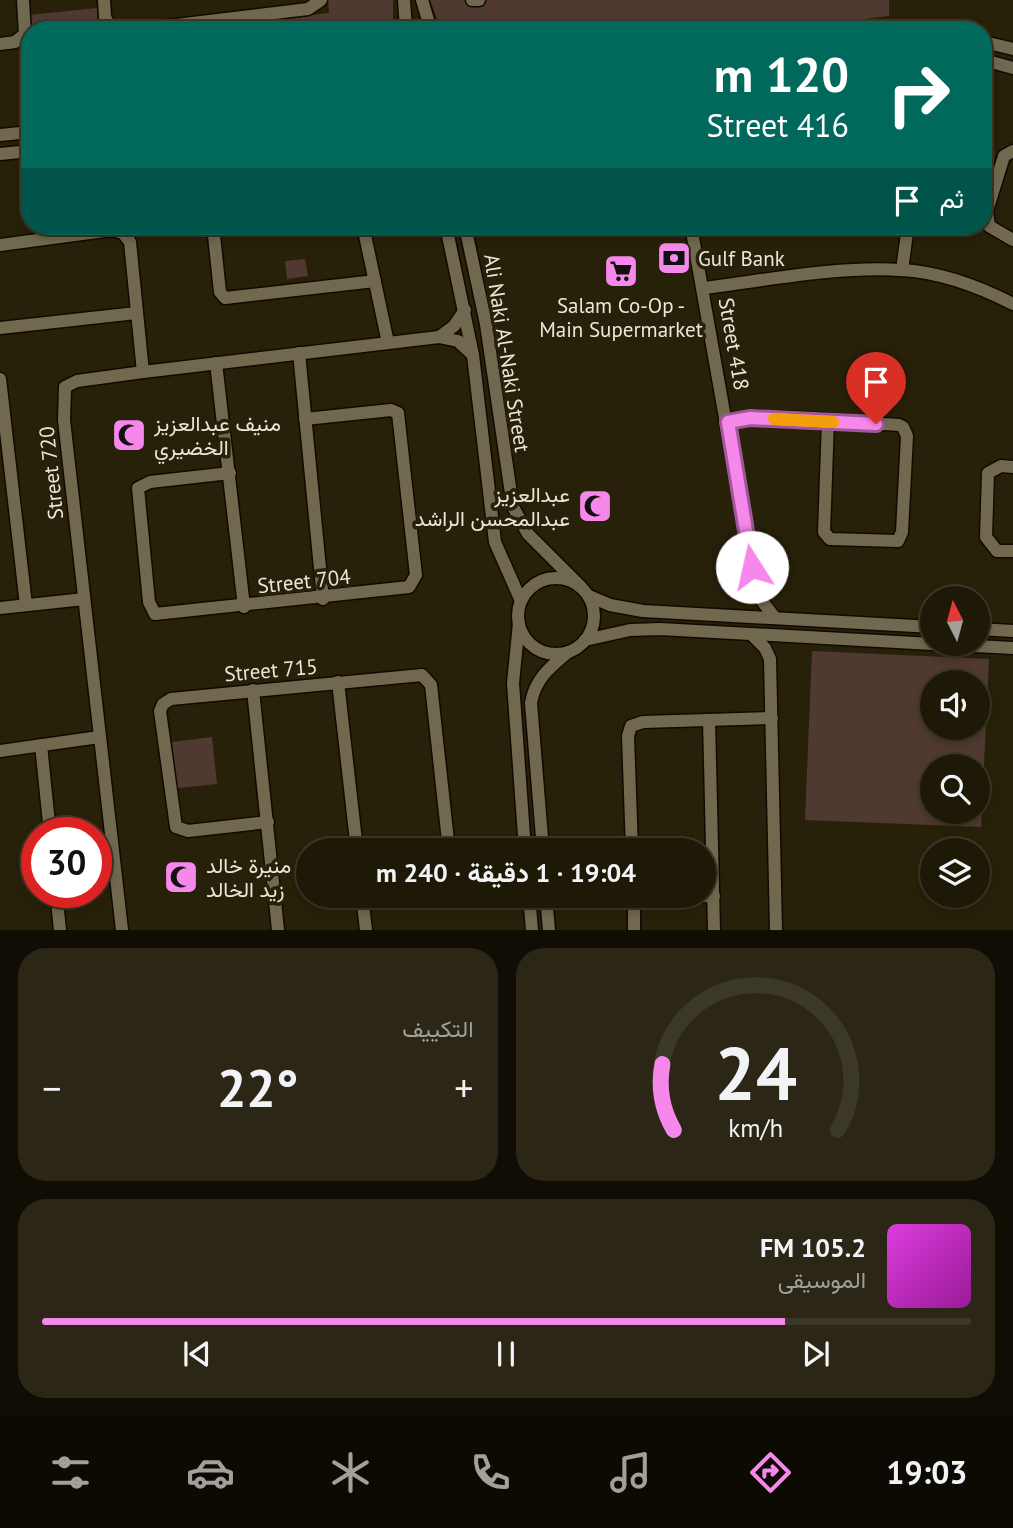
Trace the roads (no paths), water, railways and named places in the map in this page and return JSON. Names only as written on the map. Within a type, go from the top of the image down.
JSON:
[{"type":"street","points":[[23,0],[24,21]]},
{"type":"street","points":[[104,0],[107,21]]},
{"type":"street","points":[[209,21],[308,9],[321,0]]},
{"type":"street","points":[[404,0],[405,21]]},
{"type":"street","points":[[422,0],[428,21]]},
{"type":"street","points":[[472,0],[479,0]]},
{"type":"street","points":[[0,44],[15,42],[21,37]]},
{"type":"street","points":[[992,44],[1013,49]]},
{"type":"street","points":[[992,62],[1013,68]]},
{"type":"street","points":[[0,135],[21,133]]},
{"type":"street","points":[[0,154],[21,151]]},
{"type":"street","points":[[992,195],[1004,156],[1013,151]]},
{"type":"street","points":[[992,228],[1013,240]]},
{"type":"street","points":[[0,245],[75,235]]},
{"type":"street","points":[[125,235],[130,242],[143,372]]},
{"type":"street","points":[[214,235],[220,292],[225,298],[375,281]]},
{"type":"street","points":[[365,235],[388,343]]},
{"type":"street","name":"Ali Naki Al-Naki Street","points":[[448,235],[473,355],[495,542],[521,601]]},
{"type":"street","name":"Ali Naki Al-Naki Street","points":[[467,235],[486,324],[513,507],[528,534],[585,591]]},
{"type":"street","name":"Street 418","points":[[693,235],[705,288],[756,593],[775,618]]},
{"type":"street","points":[[902,270],[907,235]]},
{"type":"street","points":[[705,288],[827,274],[902,270],[974,286],[1013,304]]},
{"type":"street","points":[[439,337],[454,326],[465,310]]},
{"type":"street","points":[[0,328],[136,313]]},
{"type":"street","points":[[439,337],[458,341],[473,355]]},
{"type":"street","name":"Street 720","points":[[122,929],[63,393],[70,383],[77,381],[439,337]]},
{"type":"street","points":[[299,352],[324,599]]},
{"type":"street","points":[[216,362],[244,607]]},
{"type":"street","points":[[0,379],[26,605]]},
{"type":"street","name":"Street 704","points":[[230,473],[143,483],[136,493],[149,602],[155,614],[401,590],[413,582],[416,575],[400,418],[391,410],[305,419]]},
{"type":"street","points":[[728,422],[750,418],[828,421],[903,427],[906,455],[902,532],[898,541],[830,540],[824,532],[828,421]]},
{"type":"street","points":[[1013,467],[1001,466],[989,473],[986,537],[997,551],[1013,551]]},
{"type":"street","points":[[525,838],[513,683],[521,601],[527,591],[548,579],[559,578],[632,610],[920,626]]},
{"type":"street","points":[[585,591],[594,619],[585,640]]},
{"type":"street","points":[[738,616],[753,605],[756,593]]},
{"type":"street","points":[[0,607],[84,599]]},
{"type":"street","points":[[519,622],[529,642],[538,649],[559,653],[570,651]]},
{"type":"street","points":[[541,838],[532,695],[543,674],[585,640],[645,628],[920,643]]},
{"type":"street","points":[[990,630],[1013,631]]},
{"type":"street","points":[[752,635],[765,648],[770,659],[776,929]]},
{"type":"street","points":[[770,659],[778,645],[791,636]]},
{"type":"street","points":[[990,646],[1013,648]]},
{"type":"street","name":"Street 715","points":[[268,822],[179,831],[173,818],[160,711],[163,704],[171,699],[413,674],[427,677],[431,685],[448,838]]},
{"type":"street","points":[[338,682],[356,838]]},
{"type":"street","points":[[253,690],[278,929]]},
{"type":"street","points":[[632,838],[629,729],[640,722],[772,718]]},
{"type":"street","points":[[709,720],[712,838]]},
{"type":"street","points":[[0,751],[99,737]]},
{"type":"street","points":[[41,745],[48,817]]},
{"type":"street","points":[[58,908],[60,929]]},
{"type":"street","points":[[363,908],[366,929]]},
{"type":"street","points":[[530,908],[532,929]]},
{"type":"street","points":[[547,908],[549,929]]},
{"type":"street","points":[[634,908],[635,929]]},
{"type":"street","points":[[713,908],[714,929]]},
{"type":"place","name":"Gulf Bank","points":[[674,258]]},
{"type":"place","name":"Salam Co-Op - Main Supermarket","points":[[621,271]]},
{"type":"place","name":"منيف عبدالعزيز الخضيري","points":[[129,435]]},
{"type":"place","name":"عبدالعزيز عبدالمحسن الراشد","points":[[595,506]]},
{"type":"place","name":"منيرة خالد زيد الخالد","points":[[181,877]]}]
